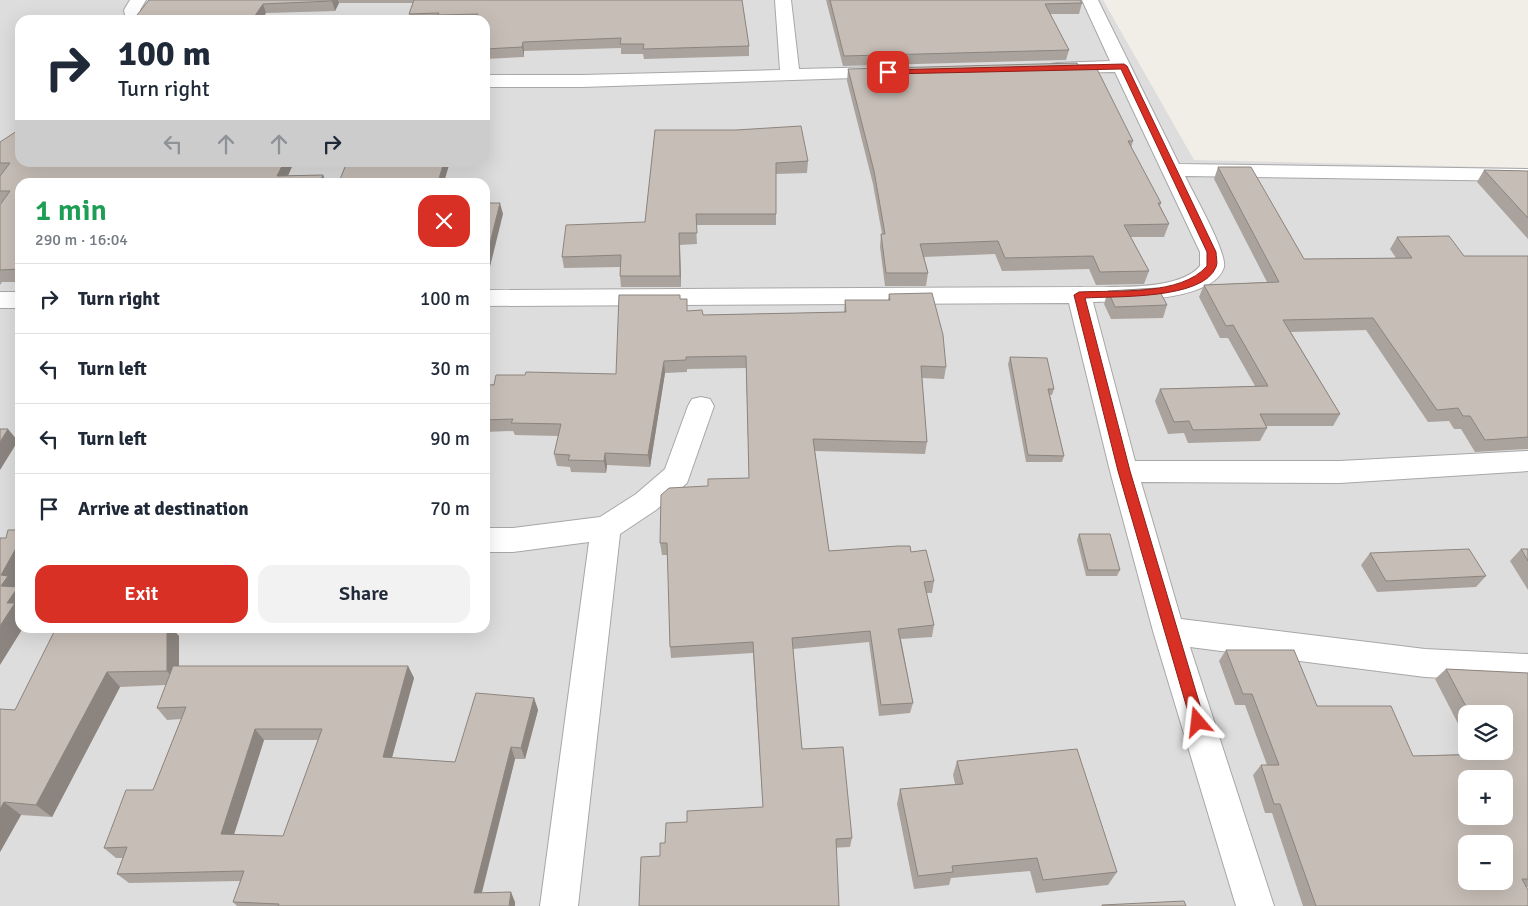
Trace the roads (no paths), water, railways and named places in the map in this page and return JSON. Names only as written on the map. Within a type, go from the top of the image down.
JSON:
[{"type":"street","points":[[132,15],[132,10],[138,0]]},
{"type":"street","points":[[783,0],[790,74]]},
{"type":"street","points":[[490,298],[1079,295],[1157,291],[1183,287],[1202,278],[1212,267],[1211,252],[1124,66],[1090,0]]},
{"type":"street","points":[[1035,68],[1124,66]]},
{"type":"street","points":[[490,81],[582,81],[908,72]]},
{"type":"street","points":[[1172,170],[1528,175]]},
{"type":"street","points":[[1079,295],[1124,471],[1169,631],[1255,906]]},
{"type":"street","points":[[0,300],[15,300]]},
{"type":"street","points":[[490,540],[513,540],[606,528],[646,502],[677,475],[701,406]]},
{"type":"street","points":[[1124,471],[1340,472],[1528,461]]},
{"type":"street","points":[[559,906],[606,528]]},
{"type":"street","points":[[1169,631],[1424,663],[1528,668]]}]
